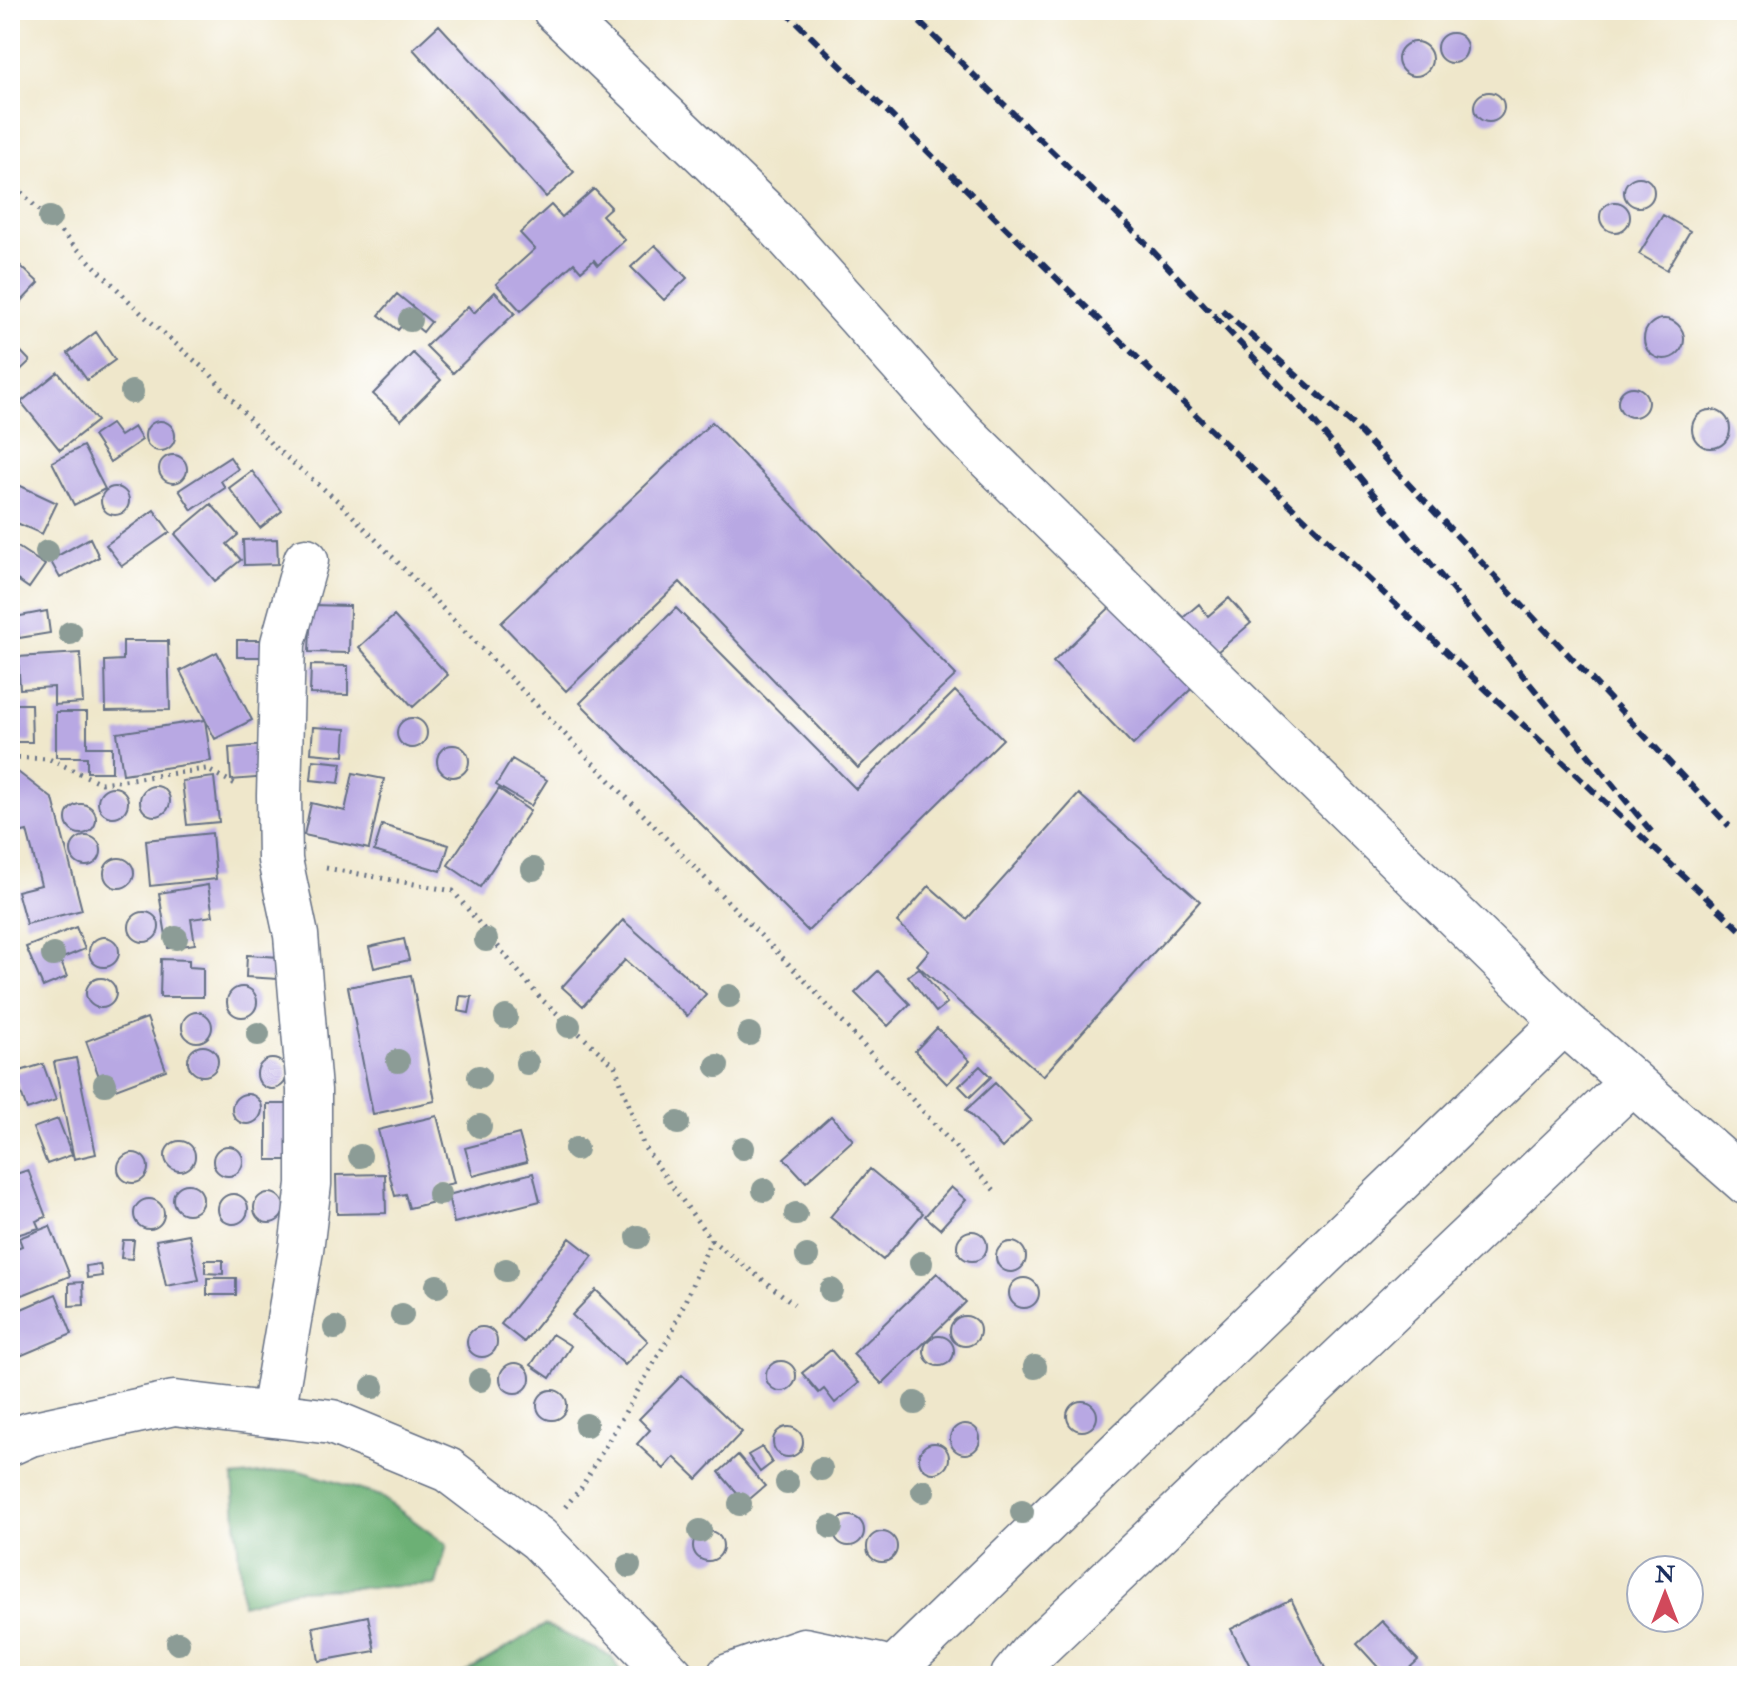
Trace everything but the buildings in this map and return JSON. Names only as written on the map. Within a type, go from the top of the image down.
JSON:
[{"type":"street","points":[[555,10],[772,219],[960,430],[1564,1022],[1747,1183]]},
{"type":"street","points":[[273,1413],[309,1184],[309,1090],[297,951],[280,860],[279,795],[283,643],[306,560]]},
{"type":"street","points":[[729,1676],[804,1650],[880,1666],[890,1675],[1564,1022]]},
{"type":"street","points":[[1013,1676],[1031,1654],[1192,1499],[1394,1312],[1632,1082]]},
{"type":"street","points":[[10,1443],[30,1434],[174,1403],[332,1422],[448,1470],[539,1539],[672,1676]]},
{"type":"path","points":[[10,181],[142,314],[211,375],[273,446],[339,502],[808,984],[994,1190]]},
{"type":"path","points":[[10,757],[49,759],[101,783],[206,769],[246,789],[279,795]]},
{"type":"path","points":[[280,860],[453,891],[540,998],[615,1066],[644,1147],[711,1240],[794,1304]]},
{"type":"path","points":[[539,1539],[581,1488],[672,1332],[711,1240]]},
{"type":"green space","points":[[297,1470],[380,1496],[447,1545],[436,1585],[294,1590],[242,1605],[233,1477]]},
{"type":"green space","points":[[545,1625],[611,1656],[623,1676],[459,1676]]},
{"type":"railway","points":[[784,10],[1213,432],[1747,936]]},
{"type":"railway","points":[[907,10],[1131,228],[1311,418],[1655,836]]},
{"type":"railway","points":[[1222,310],[1353,425],[1729,826]]}]
